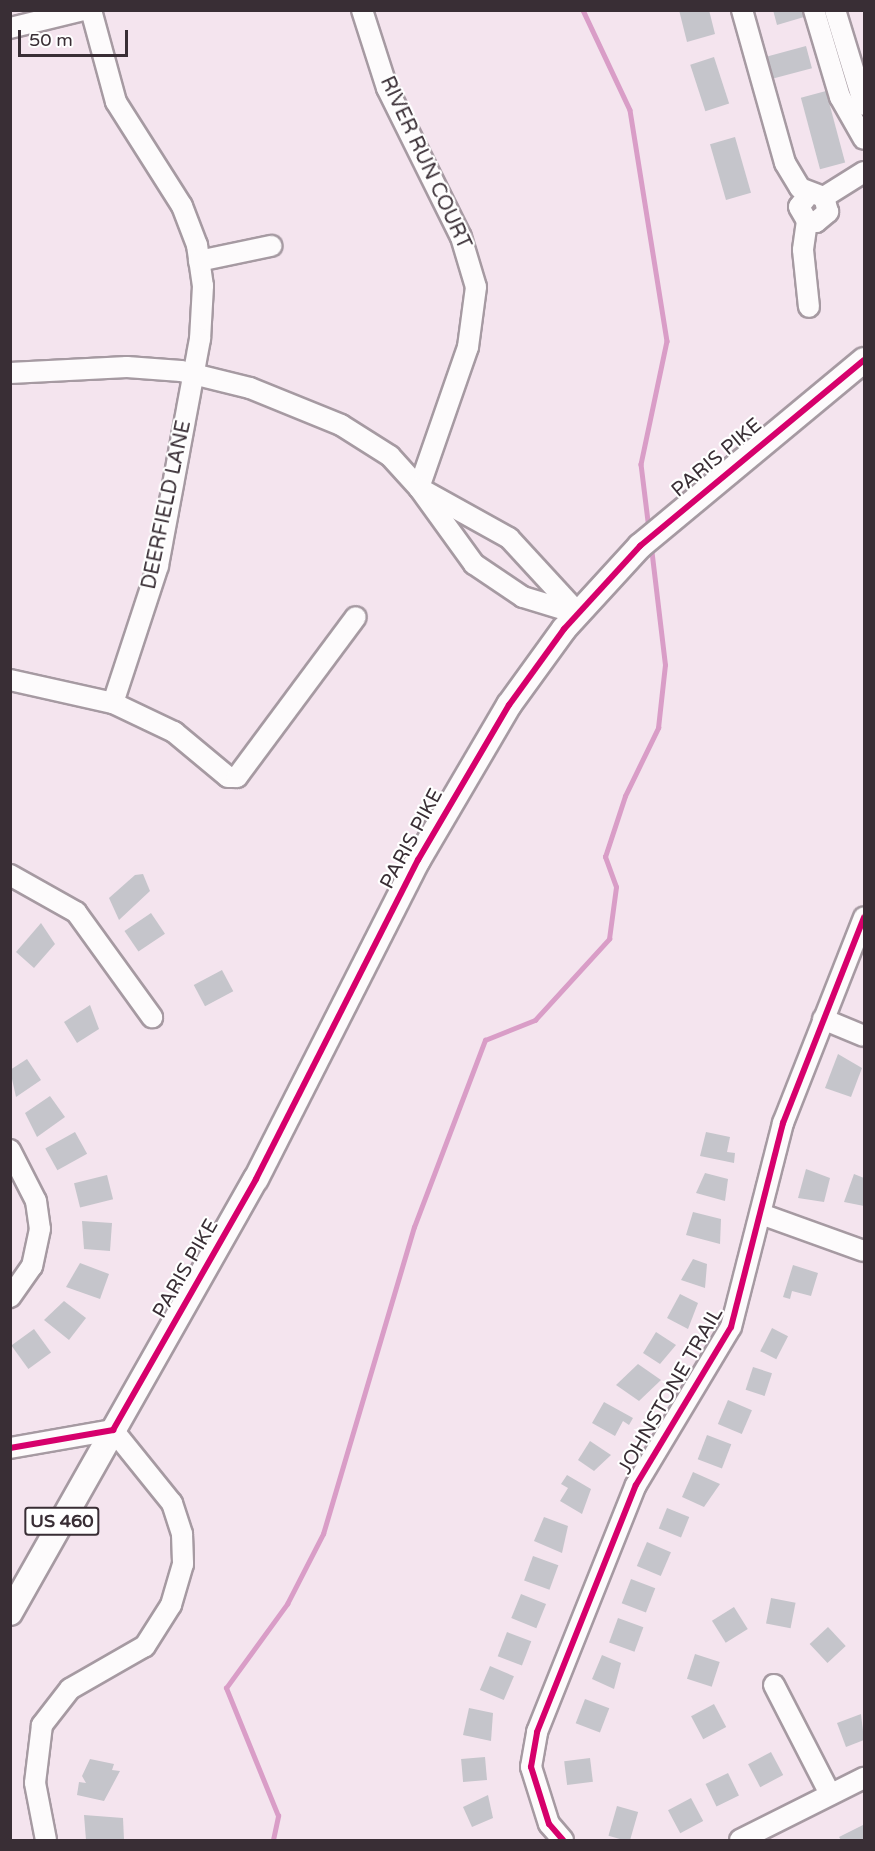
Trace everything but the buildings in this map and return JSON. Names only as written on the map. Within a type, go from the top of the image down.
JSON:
[{"type":"main road","name":"PARIS PIKE","points":[[10,1613],[256,1179],[471,764],[579,614],[640,546],[864,360]]},
{"type":"street","points":[[10,28],[84,10]]},
{"type":"street","name":"DEERFIELD LANE","points":[[91,10],[116,102],[182,206],[199,261],[203,286],[194,374],[158,566],[113,703]]},
{"type":"street","name":"RIVER RUN COURT","points":[[362,10],[387,88],[462,237],[476,287],[468,346],[419,488]]},
{"type":"street","points":[[742,10],[784,163],[817,195]]},
{"type":"street","points":[[814,10],[840,97],[864,139]]},
{"type":"street","points":[[835,10],[864,105]]},
{"type":"street","points":[[809,307],[803,250],[807,221],[799,207],[817,195],[864,172]]},
{"type":"street","points":[[199,261],[271,246]]},
{"type":"street","points":[[10,373],[127,368],[194,374],[250,387],[341,425],[390,456],[419,488],[474,564],[523,597],[579,614]]},
{"type":"street","points":[[419,488],[509,538],[579,614]]},
{"type":"street","points":[[10,680],[113,703],[174,732],[228,777],[237,777],[356,617]]},
{"type":"street","points":[[10,875],[76,912],[152,1017]]},
{"type":"street","name":"JOHNSTONE TRAIL","points":[[563,1840],[549,1824],[531,1767],[537,1732],[636,1485],[731,1328],[783,1123],[864,917]]},
{"type":"street","points":[[823,1019],[864,1036]]},
{"type":"street","points":[[10,1150],[36,1201],[40,1229],[32,1266],[10,1298]]},
{"type":"street","points":[[761,1214],[864,1251]]},
{"type":"street","points":[[10,1448],[113,1430],[172,1503],[183,1564],[171,1605],[145,1646],[70,1689],[42,1725],[35,1783],[46,1840]]},
{"type":"street","points":[[774,1685],[830,1794]]},
{"type":"street","points":[[740,1840],[864,1778]]},
{"type":"waterway","points":[[583,10],[630,110],[667,341],[641,464],[649,529]]},
{"type":"waterway","points":[[273,1840],[278,1816],[226,1688],[287,1604],[323,1534],[414,1227],[485,1040],[535,1020],[609,939],[616,887],[605,857],[625,796],[658,728],[665,665],[651,547]]},
{"type":"cycle path","points":[[10,1448],[113,1430],[256,1179],[418,860],[509,705],[564,629],[640,546],[864,360]]},
{"type":"cycle path","points":[[563,1840],[549,1824],[531,1767],[537,1732],[636,1485],[731,1327],[783,1123],[864,917]]}]
